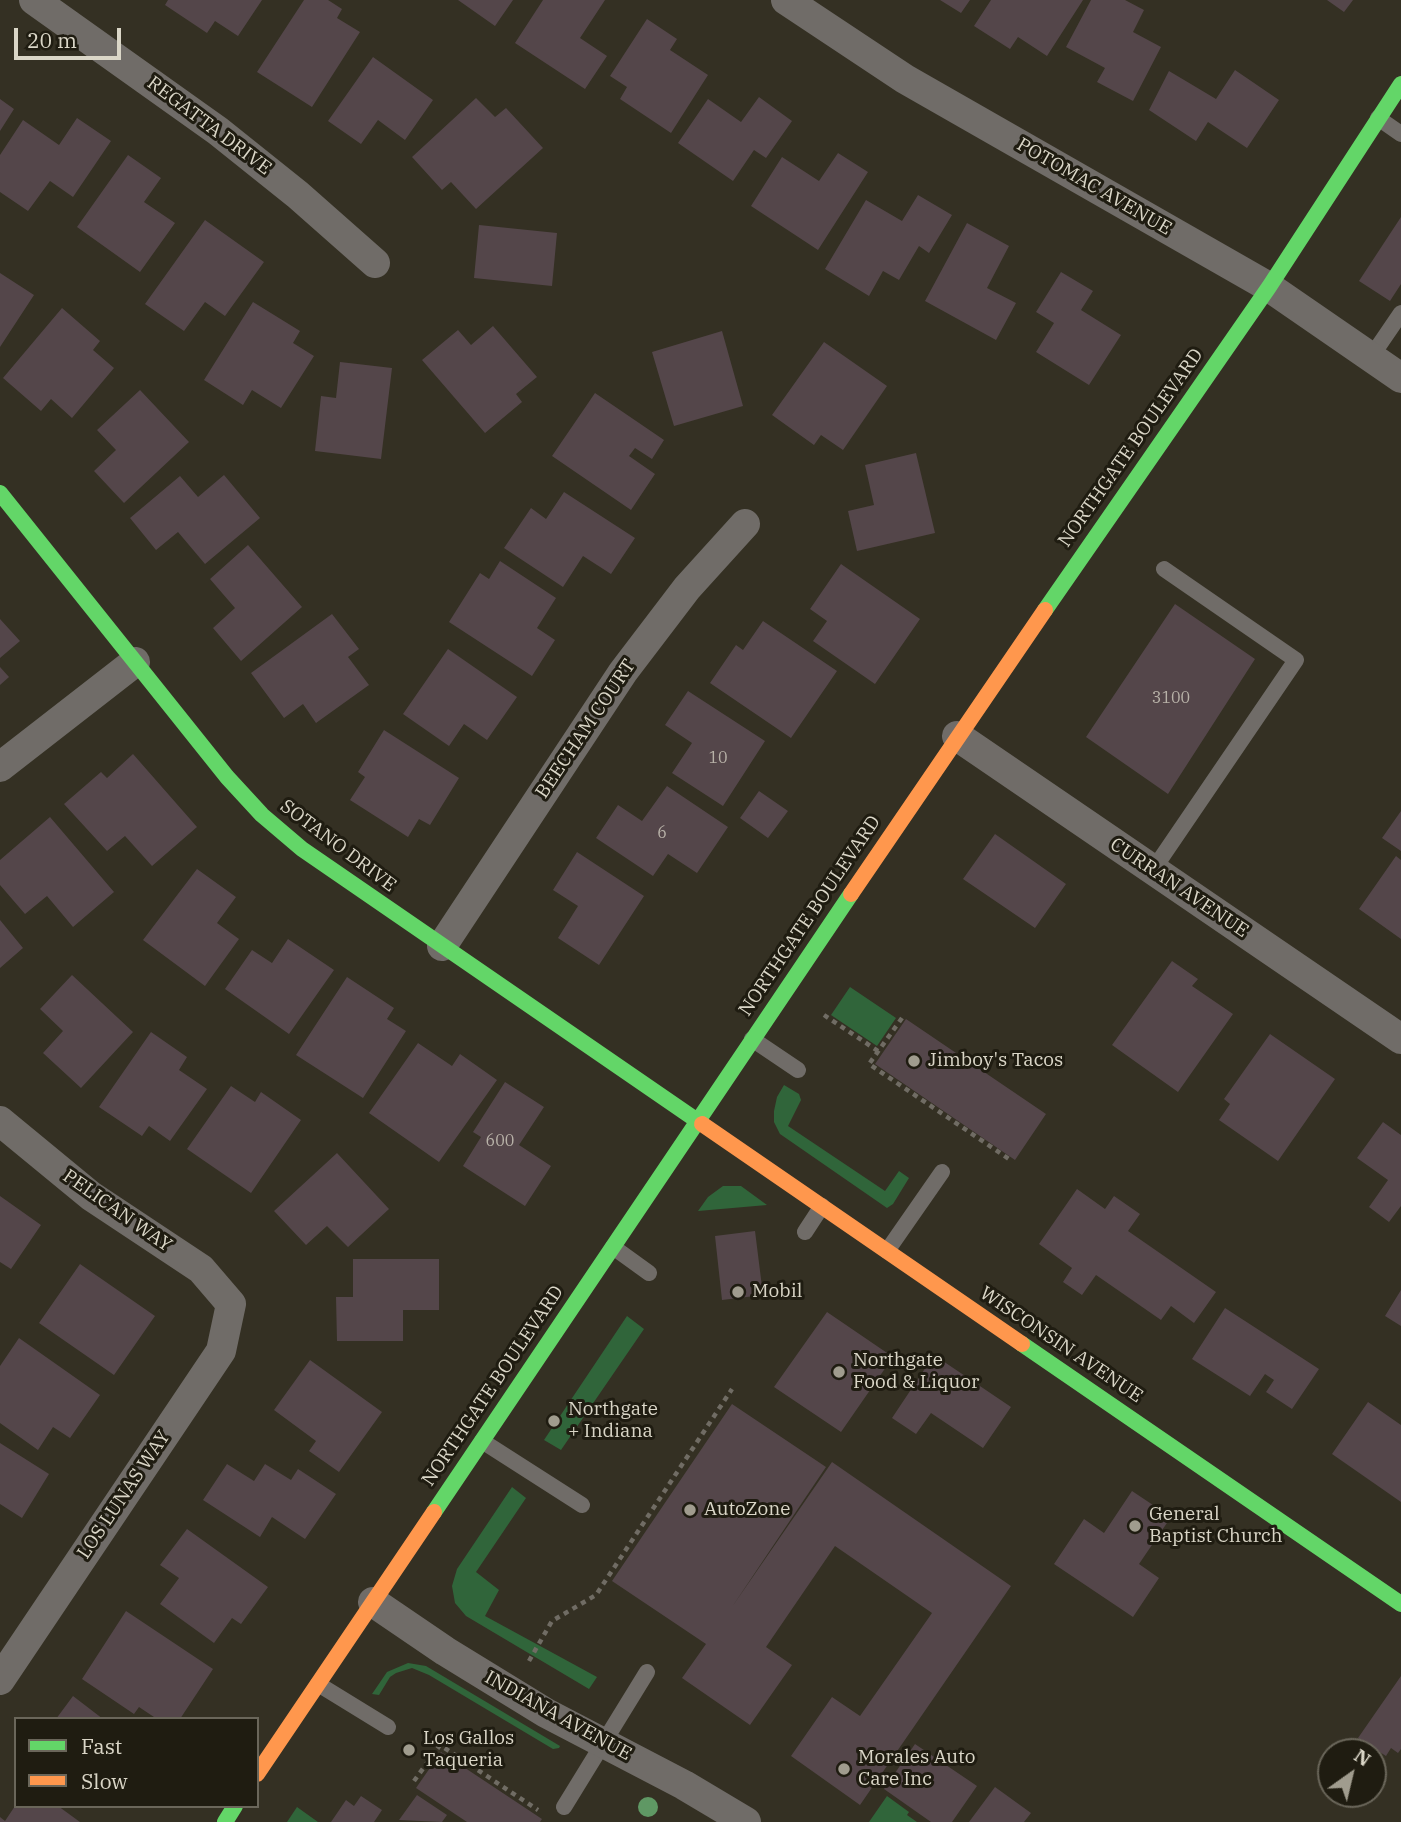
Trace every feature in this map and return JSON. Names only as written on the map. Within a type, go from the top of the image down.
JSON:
[{"type":"main road","name":"NORTHGATE BOULEVARD","points":[[259,1771],[957,736],[1269,287],[1401,84]]},
{"type":"main road","name":"SOTANO DRIVE","points":[[0,493],[226,777],[262,816],[302,849],[698,1121]]},
{"type":"main road","name":"WISCONSIN AVENUE","points":[[698,1121],[1401,1604]]},
{"type":"street","name":"REGATTA DRIVE","points":[[34,0],[218,131],[298,195],[375,263]]},
{"type":"street","name":"POTOMAC AVENUE","points":[[786,0],[905,79],[1269,287],[1401,378]]},
{"type":"street","name":"BEECHAM COURT","points":[[442,946],[623,672],[687,588],[745,524]]},
{"type":"street","points":[[0,766],[135,662]]},
{"type":"street","name":"CURRAN AVENUE","points":[[957,736],[1401,1039]]},
{"type":"street","name":"PELICAN WAY","points":[[0,1121],[91,1196],[201,1269],[231,1304]]},
{"type":"street","name":"LOS LUNAS WAY","points":[[0,1680],[221,1351],[231,1304]]},
{"type":"street","name":"INDIANA AVENUE","points":[[373,1602],[445,1651],[545,1713],[684,1785],[747,1822]]},
{"type":"lane","points":[[1378,118],[1401,134]]},
{"type":"lane","points":[[1371,357],[1401,313]]},
{"type":"lane","points":[[1153,870],[1296,660],[1164,569]]},
{"type":"lane","points":[[752,1039],[798,1070]]},
{"type":"lane","points":[[887,1251],[942,1172]]},
{"type":"lane","points":[[805,1232],[822,1206]]},
{"type":"lane","points":[[613,1247],[649,1273]]},
{"type":"lane","points":[[482,1441],[582,1505]]},
{"type":"lane","points":[[564,1807],[647,1672]]},
{"type":"lane","points":[[318,1684],[388,1727]]},
{"type":"path","points":[[824,1014],[879,1051]]},
{"type":"path","points":[[902,1018],[869,1064],[1009,1159]]},
{"type":"path","points":[[529,1661],[552,1620],[596,1595],[732,1389]]},
{"type":"path","points":[[414,1781],[440,1745],[548,1817]]},
{"type":"green space","points":[[850,987],[896,1018],[877,1046],[831,1015]]},
{"type":"green space","points":[[784,1085],[799,1094],[801,1100],[788,1126],[885,1191],[899,1171],[909,1178],[893,1204],[887,1208],[780,1134],[774,1122],[774,1111],[777,1097]]},
{"type":"green space","points":[[723,1186],[741,1186],[767,1205],[698,1211],[708,1197]]},
{"type":"green space","points":[[627,1316],[644,1329],[561,1450],[544,1440]]},
{"type":"green space","points":[[512,1487],[526,1498],[476,1572],[499,1590],[485,1616],[597,1677],[589,1689],[466,1616],[455,1603],[452,1586],[457,1569]]},
{"type":"green space","points":[[408,1663],[426,1666],[560,1746],[559,1748],[553,1749],[429,1675],[412,1668],[390,1677],[379,1695],[372,1694],[387,1672]]},
{"type":"green space","points":[[887,1796],[909,1812],[907,1815],[917,1822],[869,1822]]},
{"type":"green space","points":[[297,1807],[318,1822],[287,1822]]},
{"type":"building","points":[[168,0],[262,0],[238,36],[215,21],[207,33],[165,5]]},
{"type":"building","points":[[304,0],[328,0],[342,9],[337,18],[360,32],[312,107],[257,72]]},
{"type":"building","points":[[458,0],[513,0],[495,26]]},
{"type":"building","points":[[543,0],[605,0],[580,38],[607,56],[585,89],[515,43]]},
{"type":"building","points":[[940,0],[970,0],[961,13]]},
{"type":"building","points":[[991,0],[1083,0],[1047,56],[1018,37],[1010,49],[974,26]]},
{"type":"building","points":[[1091,0],[1125,0],[1144,10],[1133,32],[1161,47],[1133,101],[1097,82],[1105,68],[1066,47]]},
{"type":"building","points":[[1327,0],[1353,0],[1344,12]]},
{"type":"building","points":[[647,19],[677,39],[670,50],[708,75],[671,133],[620,99],[627,87],[610,76]]},
{"type":"building","points":[[373,57],[433,100],[405,140],[378,120],[361,144],[328,121]]},
{"type":"building","points":[[1235,70],[1279,100],[1247,148],[1208,122],[1196,141],[1149,110],[1169,71],[1216,99]]},
{"type":"building","points":[[759,97],[792,121],[766,158],[754,150],[733,181],[678,143],[708,99],[741,122]]},
{"type":"building","points":[[476,98],[495,117],[506,108],[543,148],[476,209],[451,182],[442,190],[412,157]]},
{"type":"building","points":[[0,99],[14,109],[0,131]]},
{"type":"building","points":[[77,118],[111,141],[73,197],[50,181],[28,211],[0,192],[0,155],[23,120],[59,145]]},
{"type":"building","points":[[838,153],[868,172],[818,250],[751,206],[782,157],[819,181]]},
{"type":"building","points":[[128,155],[161,178],[144,202],[175,223],[140,272],[77,227]]},
{"type":"building","points":[[918,195],[952,215],[929,253],[919,246],[899,280],[883,271],[869,296],[825,269],[866,200],[902,221]]},
{"type":"building","points":[[1401,217],[1401,284],[1390,301],[1359,281]]},
{"type":"building","points":[[205,220],[264,262],[225,316],[205,302],[184,331],[145,304]]},
{"type":"building","points":[[967,223],[1009,246],[987,288],[1016,303],[996,340],[925,301]]},
{"type":"building","points":[[479,225],[557,233],[552,286],[474,278]]},
{"type":"building","points":[[1061,272],[1093,291],[1081,310],[1121,335],[1089,385],[1036,352],[1054,323],[1036,312]]},
{"type":"building","points":[[0,273],[34,295],[0,347]]},
{"type":"building","points":[[253,302],[300,331],[293,343],[314,356],[281,408],[252,390],[243,405],[204,380]]},
{"type":"building","points":[[62,308],[100,341],[93,350],[114,368],[72,418],[51,399],[41,411],[3,378]]},
{"type":"building","points":[[493,326],[537,377],[516,394],[522,402],[485,433],[422,360],[458,330],[471,345]]},
{"type":"building","points":[[722,331],[743,406],[674,426],[652,352]]},
{"type":"building","points":[[824,342],[887,386],[843,450],[821,435],[814,445],[772,415]]},
{"type":"building","points":[[340,362],[392,368],[381,459],[315,451],[321,396],[336,398]]},
{"type":"building","points":[[140,390],[189,442],[124,503],[94,471],[116,450],[97,430]]},
{"type":"building","points":[[595,393],[664,440],[652,459],[635,448],[629,456],[655,474],[631,510],[552,456]]},
{"type":"building","points":[[916,453],[935,533],[857,551],[848,511],[874,505],[865,465]]},
{"type":"building","points":[[224,475],[260,518],[205,564],[178,532],[156,550],[130,518],[180,476],[198,497]]},
{"type":"building","points":[[564,492],[635,538],[611,574],[583,556],[563,587],[504,548],[531,508],[546,519]]},
{"type":"building","points":[[248,545],[302,607],[241,661],[213,628],[235,608],[210,579]]},
{"type":"building","points":[[500,561],[556,598],[537,628],[555,640],[532,676],[449,622],[480,573],[489,579]]},
{"type":"building","points":[[841,564],[920,619],[875,684],[813,641],[827,621],[810,609]]},
{"type":"building","points":[[1175,604],[1255,659],[1168,794],[1086,737]]},
{"type":"building","points":[[332,614],[359,649],[348,657],[369,685],[316,723],[303,704],[284,718],[251,673]]},
{"type":"building","points":[[0,619],[20,641],[0,658]]},
{"type":"building","points":[[763,621],[837,671],[791,738],[710,683],[736,645],[743,650]]},
{"type":"building","points":[[448,649],[517,697],[487,740],[464,724],[449,746],[403,714]]},
{"type":"building","points":[[0,667],[9,677],[0,685]]},
{"type":"building","points":[[688,691],[765,741],[723,806],[672,773],[692,743],[665,725]]},
{"type":"building","points":[[384,730],[459,778],[430,825],[419,819],[408,837],[350,800],[365,777],[358,772]]},
{"type":"building","points":[[133,754],[197,827],[152,866],[125,836],[107,851],[64,804],[101,772],[107,778]]},
{"type":"building","points":[[667,786],[728,827],[697,873],[668,854],[653,876],[596,838],[618,805],[642,821]]},
{"type":"building","points":[[759,791],[788,811],[768,838],[740,818]]},
{"type":"building","points":[[1401,811],[1401,851],[1382,838]]},
{"type":"building","points":[[50,817],[114,892],[73,927],[47,896],[25,914],[0,885],[0,860]]},
{"type":"building","points":[[995,834],[1066,884],[1035,928],[963,879]]},
{"type":"building","points":[[577,852],[644,896],[599,965],[558,938],[578,906],[553,890]]},
{"type":"building","points":[[1396,856],[1401,860],[1401,939],[1359,909]]},
{"type":"building","points":[[197,869],[236,897],[217,923],[239,939],[205,986],[143,940]]},
{"type":"building","points":[[0,920],[23,948],[0,968]]},
{"type":"building","points":[[288,939],[334,970],[289,1034],[225,989],[252,950],[272,963]]},
{"type":"building","points":[[1172,961],[1198,979],[1192,986],[1233,1014],[1178,1092],[1112,1045]]},
{"type":"building","points":[[72,975],[133,1032],[81,1088],[43,1053],[63,1031],[40,1009]]},
{"type":"building","points":[[347,977],[394,1008],[387,1019],[406,1031],[363,1098],[296,1055]]},
{"type":"building","points":[[906,1019],[1046,1114],[1015,1160],[875,1064]]},
{"type":"building","points":[[151,1032],[187,1057],[179,1070],[207,1089],[170,1141],[149,1126],[142,1136],[99,1107]]},
{"type":"building","points":[[1270,1034],[1335,1079],[1278,1161],[1219,1120],[1230,1104],[1224,1099]]},
{"type":"building","points":[[418,1043],[452,1066],[460,1054],[497,1080],[439,1162],[369,1113]]},
{"type":"building","points":[[505,1082],[544,1107],[519,1145],[551,1166],[525,1206],[463,1166],[481,1137],[473,1132]]},
{"type":"building","points":[[231,1086],[255,1102],[261,1092],[301,1120],[251,1193],[187,1149]]},
{"type":"building","points":[[1383,1122],[1401,1135],[1401,1206],[1389,1222],[1369,1207],[1388,1180],[1357,1158]]},
{"type":"building","points":[[337,1153],[389,1209],[348,1247],[327,1226],[306,1245],[274,1211]]},
{"type":"building","points":[[1077,1189],[1105,1209],[1114,1196],[1140,1214],[1128,1231],[1216,1292],[1194,1323],[1171,1306],[1161,1320],[1096,1275],[1082,1295],[1063,1282],[1072,1268],[1039,1244]]},
{"type":"building","points":[[0,1196],[41,1225],[11,1269],[0,1262]]},
{"type":"building","points":[[755,1231],[763,1295],[722,1300],[715,1236]]},
{"type":"building","points":[[353,1259],[439,1259],[439,1310],[403,1310],[403,1341],[337,1341],[336,1297],[353,1297]]},
{"type":"building","points":[[80,1264],[155,1316],[114,1375],[39,1323]]},
{"type":"building","points":[[1401,1290],[1401,1326],[1385,1316]]},
{"type":"building","points":[[1225,1308],[1319,1369],[1292,1409],[1266,1392],[1274,1380],[1265,1374],[1250,1396],[1192,1359]]},
{"type":"building","points":[[827,1312],[893,1357],[841,1432],[774,1387]]},
{"type":"building","points":[[19,1338],[100,1395],[70,1438],[53,1427],[38,1450],[0,1423],[0,1366]]},
{"type":"building","points":[[934,1355],[1011,1407],[983,1448],[931,1413],[916,1434],[892,1418]]},
{"type":"building","points":[[310,1360],[382,1412],[339,1472],[309,1451],[316,1441],[274,1410]]},
{"type":"building","points":[[1368,1402],[1401,1425],[1401,1502],[1332,1454]]},
{"type":"building","points":[[732,1404],[826,1467],[732,1607],[832,1462],[1011,1586],[860,1805],[791,1756],[832,1697],[860,1716],[932,1613],[835,1546],[766,1647],[792,1665],[750,1725],[682,1678],[706,1644],[612,1581]]},
{"type":"building","points":[[0,1443],[49,1474],[22,1518],[0,1504]]},
{"type":"building","points":[[227,1464],[254,1481],[265,1464],[291,1480],[298,1469],[336,1494],[305,1539],[272,1517],[260,1537],[203,1500]]},
{"type":"building","points":[[1132,1491],[1171,1517],[1139,1564],[1159,1578],[1133,1617],[1054,1564],[1084,1519],[1104,1533]]},
{"type":"building","points":[[187,1529],[268,1587],[241,1624],[232,1618],[214,1643],[160,1604],[179,1578],[160,1565]]},
{"type":"building","points":[[126,1611],[213,1669],[181,1717],[154,1717],[139,1707],[134,1714],[82,1679]]},
{"type":"building","points":[[1401,1676],[1401,1749],[1398,1753],[1391,1748],[1387,1754],[1387,1738],[1358,1738]]},
{"type":"building","points":[[73,1696],[100,1717],[57,1717]]},
{"type":"building","points":[[915,1744],[977,1786],[952,1822],[931,1822],[884,1789]]},
{"type":"building","points":[[441,1752],[542,1819],[540,1822],[467,1822],[416,1788]]},
{"type":"building","points":[[995,1787],[1031,1813],[1024,1822],[969,1822]]},
{"type":"building","points":[[417,1795],[447,1815],[442,1822],[399,1820]]},
{"type":"building","points":[[361,1796],[382,1810],[374,1822],[331,1822],[346,1800],[354,1806]]},
{"type":"building","points":[[14,1808],[61,1808],[80,1822],[0,1822],[0,1817],[5,1821]]},
{"type":"traffic: fast","points":[[1045,610],[1269,287],[1401,84]]},
{"type":"traffic: fast","points":[[0,493],[227,777],[262,815],[302,849],[702,1124]]},
{"type":"traffic: fast","points":[[434,1512],[851,894]]},
{"type":"traffic: fast","points":[[1022,1344],[1401,1604]]},
{"type":"traffic: fast","points":[[225,1822],[234,1808]]},
{"type":"traffic: slow","points":[[851,894],[1045,610]]},
{"type":"traffic: slow","points":[[702,1124],[1022,1344]]},
{"type":"traffic: slow","points":[[259,1771],[434,1512]]},
{"type":"place","name":"Jimboy's Tacos","points":[[914,1061]]},
{"type":"place","name":"Mobil","points":[[738,1292]]},
{"type":"place","name":"Northgate Food & Liquor","points":[[839,1372]]},
{"type":"place","name":"Northgate + Indiana","points":[[554,1421]]},
{"type":"place","name":"AutoZone","points":[[690,1510]]},
{"type":"place","name":"General Baptist Church","points":[[1135,1526]]},
{"type":"place","name":"Los Gallos Taqueria","points":[[409,1750]]},
{"type":"place","name":"Morales Auto Care Inc","points":[[844,1769]]}]
